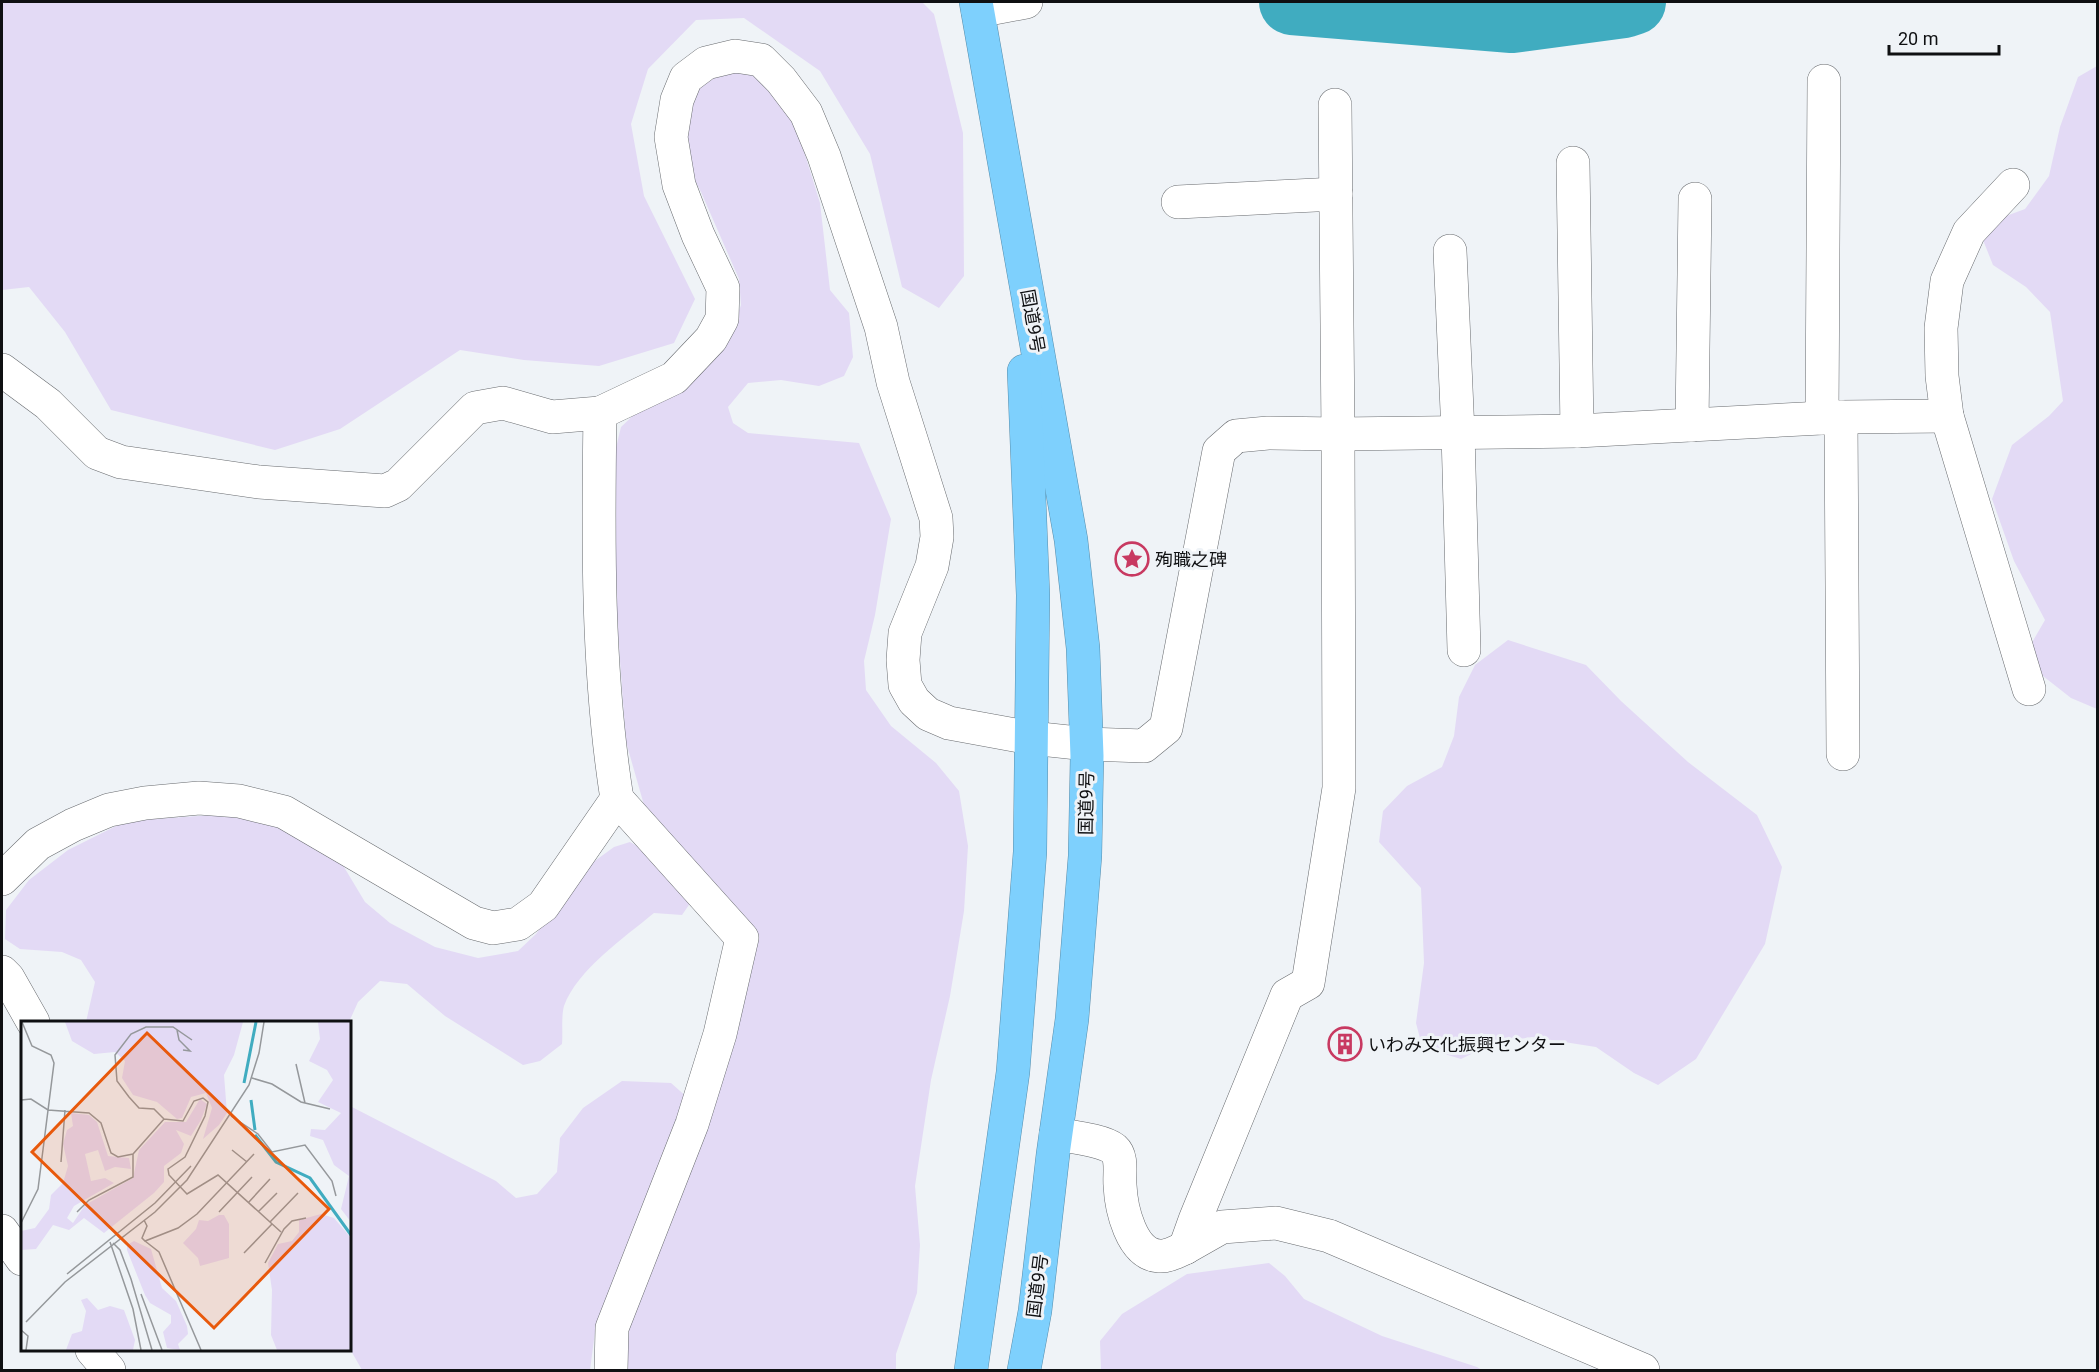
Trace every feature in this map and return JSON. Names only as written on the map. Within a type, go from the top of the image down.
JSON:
[{"type":"highway","name":"国道9号","points":[[977,6],[1071,540],[1083,648],[1087,744],[1085,856],[1072,1019],[1035,1311],[1024,1371]]},
{"type":"highway","name":"国道9号","points":[[971,1371],[1013,1072],[1030,852],[1033,595],[1017,237]]},
{"type":"highway","points":[[1035,1311],[1036,1333],[1044,1371]]},
{"type":"street","points":[[977,6],[1026,2]]},
{"type":"street","points":[[2,370],[48,404],[97,453],[132,463],[259,482],[316,487],[385,491],[398,485],[475,408],[503,403],[552,417],[600,413],[674,378],[711,339],[722,319],[723,288],[698,235],[679,185],[671,137],[677,100],[686,78],[706,63],[735,56],[761,60],[781,80],[806,113],[824,156],[881,327],[893,382],[936,518],[937,537],[932,566],[905,633],[903,660],[905,685],[914,701],[928,714],[949,723],[1031,738],[1087,744],[1144,746],[1166,728],[1219,451],[1236,436],[1268,433],[1577,431],[1832,417],[1947,416]]},
{"type":"street","points":[[1824,81],[1843,754]]},
{"type":"street","points":[[1185,1248],[1287,995],[1308,983],[1339,789],[1335,105]]},
{"type":"street","points":[[1573,163],[1577,431]]},
{"type":"street","points":[[2013,185],[1969,232],[1947,281],[1941,328],[1942,376],[1947,416],[2029,689]]},
{"type":"street","points":[[1178,202],[1336,194]]},
{"type":"street","points":[[1692,425],[1695,199]]},
{"type":"street","points":[[1450,251],[1464,650]]},
{"type":"street","points":[[600,413],[598,500],[601,607],[610,752],[617,800],[742,938],[720,1034],[692,1124],[612,1328],[611,1371]]},
{"type":"street","points":[[2,879],[38,844],[73,825],[109,810],[145,803],[199,798],[239,801],[284,812],[474,923],[493,928],[518,924],[543,906],[617,800]]},
{"type":"street","points":[[2,972],[8,978],[32,1021]]},
{"type":"street","points":[[1056,1134],[1100,1143],[1114,1150],[1120,1159],[1120,1187],[1126,1217],[1135,1241],[1149,1254],[1162,1256],[1185,1248],[1222,1227],[1276,1222],[1329,1236],[1643,1371]]},
{"type":"street","points":[[2,1232],[21,1258]]},
{"type":"street","points":[[93,1351],[109,1371]]},
{"type":"shaded area","points":[[2,2],[922,2],[934,14],[963,133],[964,276],[939,308],[902,287],[870,154],[820,71],[744,18],[696,20],[648,69],[631,124],[644,196],[695,299],[674,343],[599,366],[524,360],[460,350],[340,429],[275,450],[111,410],[65,332],[29,287],[2,290]]},
{"type":"shaded area","points":[[2097,66],[2097,709],[2071,698],[2043,676],[2030,646],[2045,620],[2014,561],[1992,499],[2012,445],[2049,416],[2063,401],[2050,312],[2026,287],[1993,265],[1983,240],[1998,219],[2025,209],[2049,176],[2060,127],[2078,77]]},
{"type":"shaded area","points":[[727,71],[765,76],[795,122],[820,203],[830,290],[849,313],[853,357],[844,376],[819,386],[781,380],[748,383],[728,407],[733,423],[748,433],[859,443],[891,519],[875,615],[864,661],[866,690],[891,726],[936,763],[959,791],[968,846],[964,911],[950,996],[931,1080],[915,1186],[920,1245],[917,1293],[896,1354],[896,1370],[623,1370],[629,1326],[755,945],[648,819],[626,742],[616,607],[610,472],[621,427],[731,334],[741,305],[739,279],[688,168],[681,124],[697,88]]},
{"type":"shaded area","points":[[1508,640],[1586,665],[1621,701],[1688,762],[1757,815],[1782,867],[1765,944],[1696,1059],[1658,1085],[1634,1073],[1596,1047],[1532,1037],[1494,1043],[1461,1059],[1438,1052],[1421,1042],[1416,1023],[1424,963],[1421,888],[1379,842],[1383,811],[1407,786],[1442,767],[1454,736],[1459,697],[1475,665]]},
{"type":"shaded area","points":[[213,815],[279,822],[341,862],[365,902],[390,923],[435,947],[478,958],[518,951],[536,934],[564,894],[592,863],[614,847],[630,842],[646,851],[691,902],[682,915],[654,913],[603,955],[579,980],[564,1006],[562,1044],[540,1061],[523,1065],[445,1016],[407,984],[380,981],[358,1002],[349,1021],[86,1021],[95,982],[81,960],[62,952],[20,949],[5,939],[6,910],[29,880],[68,850],[126,821]]},
{"type":"shaded area","points":[[622,1081],[671,1083],[688,1098],[596,1324],[590,1370],[362,1370],[351,1351],[351,1107],[496,1181],[516,1198],[537,1194],[557,1172],[560,1138],[583,1108]]},
{"type":"shaded area","points":[[1269,1263],[1285,1276],[1304,1299],[1382,1336],[1482,1370],[1101,1370],[1100,1341],[1122,1314],[1187,1274]]},
{"type":"waterway","points":[[1292,2],[1512,20],[1633,2]]},
{"type":"place","name":"殉職之碑","points":[[1132,559]]},
{"type":"place","name":"いわみ文化振興センター","points":[[1345,1044]]}]
